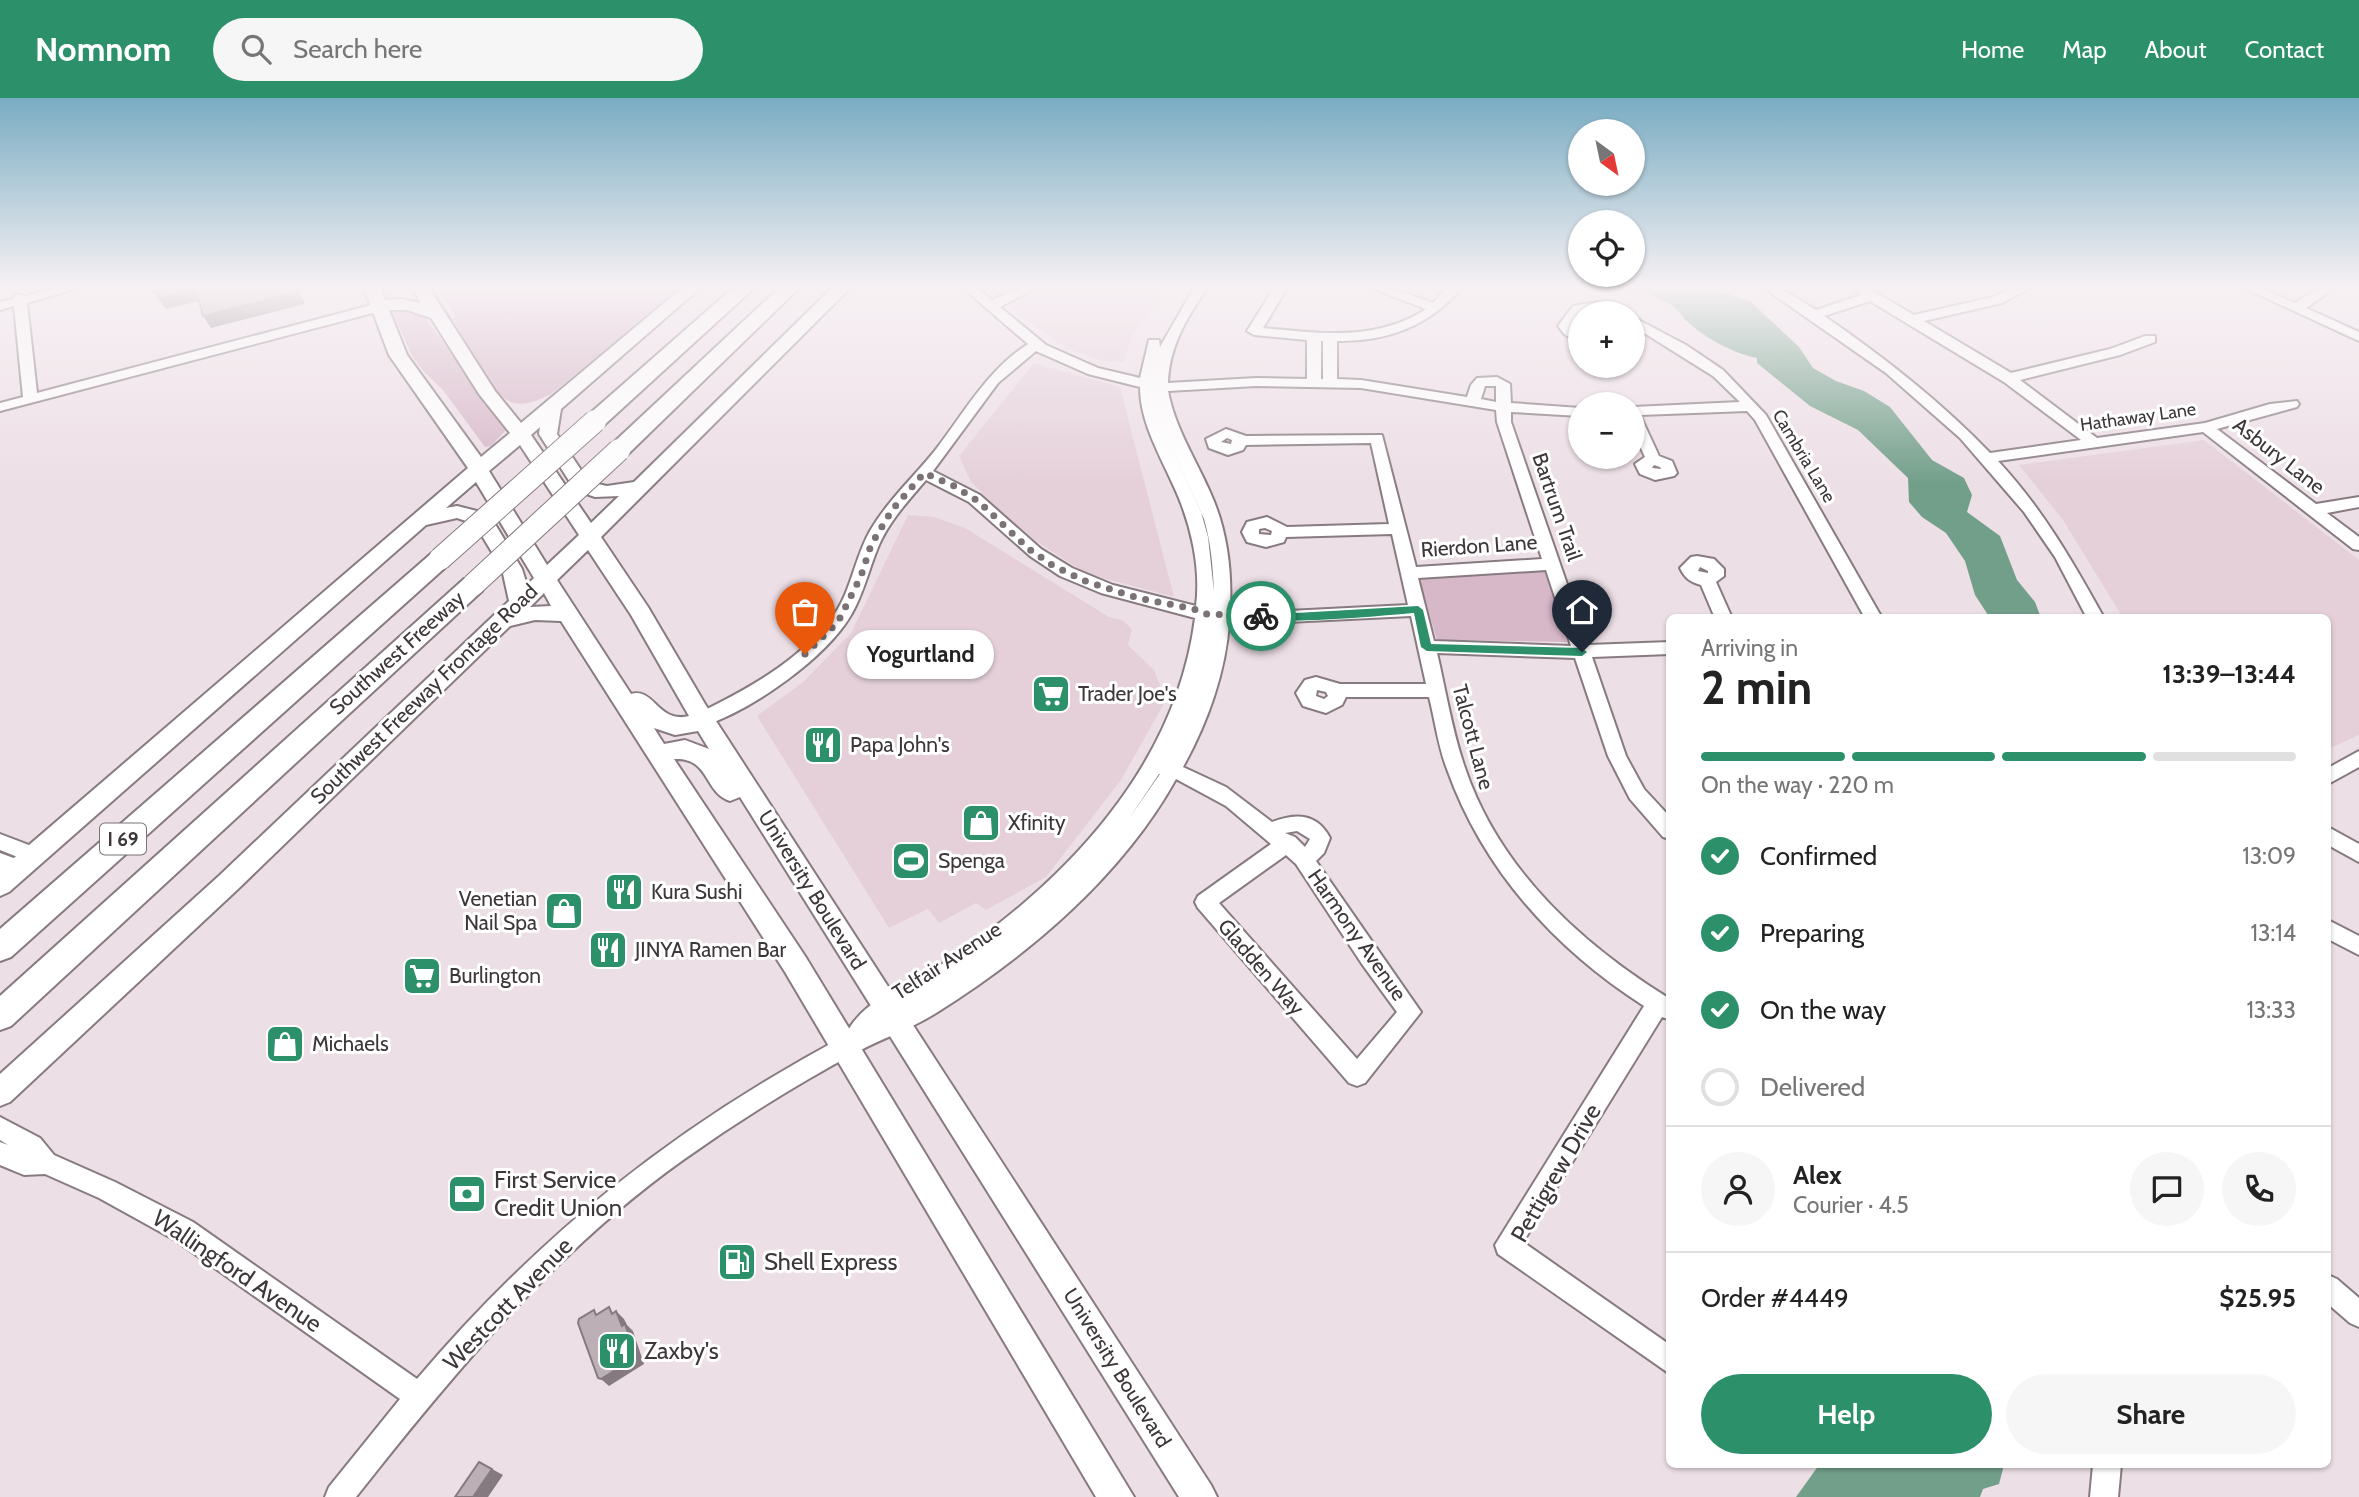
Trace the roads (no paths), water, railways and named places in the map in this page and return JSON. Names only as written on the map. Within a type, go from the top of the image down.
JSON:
[{"type":"highway","name":"Southwest Freeway","points":[[0,948],[672,353]]},
{"type":"highway","name":"Southwest Freeway","points":[[1,1016],[473,585],[721,353]]},
{"type":"main road","points":[[397,353],[479,469],[566,614],[767,919],[1116,1497]]},
{"type":"main road","name":"University Boulevard","points":[[461,353],[488,394],[521,433],[640,612],[890,1015],[1199,1497]]},
{"type":"main road","points":[[0,886],[18,862],[615,353]]},
{"type":"main road","name":"Southwest Freeway Frontage Road","points":[[0,1093],[229,882],[641,487],[776,353]]},
{"type":"main road","points":[[500,407],[529,408],[557,403]]},
{"type":"main road","points":[[557,403],[548,435],[582,486],[607,492],[641,487]]},
{"type":"main road","points":[[419,520],[457,512],[482,519],[512,569],[520,601]]},
{"type":"main road","points":[[500,620],[535,613],[566,614]]},
{"type":"main road","points":[[600,665],[619,675],[649,715],[657,721],[681,727],[704,719]]},
{"type":"main road","points":[[660,754],[687,749],[704,755],[738,802],[771,824]]},
{"type":"street","points":[[25,353],[30,400]]},
{"type":"street","points":[[0,407],[205,353]]},
{"type":"street","points":[[704,719],[775,680],[838,622],[861,576],[871,545],[885,522],[956,434],[990,381],[1021,353]]},
{"type":"street","points":[[1053,353],[1093,372],[1155,382],[1216,386],[1256,382],[1330,382],[1389,386],[1503,407],[1568,410]]},
{"type":"street","name":"Telfair Avenue","points":[[844,1047],[890,1015],[924,1008],[995,960],[1074,894],[1137,822],[1163,768],[1184,749],[1210,678],[1219,549],[1211,515],[1163,408],[1150,353]]},
{"type":"street","name":"Telfair Avenue","points":[[1155,382],[1164,353]]},
{"type":"street","points":[[1314,353],[1314,382]]},
{"type":"street","points":[[1330,353],[1330,382]]},
{"type":"street","name":"Cambria Lane","points":[[1687,353],[1718,373],[1751,406],[1776,440],[1872,614]]},
{"type":"street","points":[[1866,353],[1903,381],[1987,458],[2057,548],[2094,614]]},
{"type":"street","points":[[1968,353],[2045,402],[2094,443]]},
{"type":"street","points":[[2009,377],[2110,353]]},
{"type":"street","name":"Bartrum Trail","points":[[1472,401],[1482,381],[1497,381],[1503,384],[1504,422],[1627,777],[1637,794],[1666,827]]},
{"type":"street","name":"Hathaway Lane","points":[[1987,458],[2206,427],[2272,407],[2292,404]]},
{"type":"street","points":[[1645,412],[1751,406]]},
{"type":"street","name":"Asbury Lane","points":[[2206,427],[2359,545]]},
{"type":"street","name":"Talcott Lane","points":[[1241,441],[1377,438],[1455,767],[1469,805],[1489,844],[1516,882],[1549,918],[1594,959],[1664,1007]]},
{"type":"street","points":[[1645,441],[1653,459]]},
{"type":"street","points":[[924,473],[954,486],[978,501],[1029,549],[1061,569],[1112,591],[1214,608],[1296,617],[1336,612],[1418,610]]},
{"type":"street","points":[[2313,510],[2359,502]]},
{"type":"street","points":[[1281,532],[1399,529]]},
{"type":"street","name":"Rierdon Lane","points":[[1409,573],[1552,564]]},
{"type":"street","points":[[1707,580],[1722,614]]},
{"type":"street","points":[[1427,647],[1582,652],[1666,648]]},
{"type":"street","points":[[1336,691],[1437,690]]},
{"type":"street","points":[[2331,775],[2357,761]]},
{"type":"street","name":"Harmony Avenue","points":[[1163,768],[1222,794],[1304,858],[1369,958],[1410,1012],[1357,1076]]},
{"type":"street","name":"Harmony Avenue","points":[[1269,831],[1286,823],[1304,823],[1312,827],[1320,838],[1320,845],[1314,853],[1304,858]]},
{"type":"street","points":[[2331,837],[2359,854]]},
{"type":"street","points":[[0,842],[18,862]]},
{"type":"street","name":"Gladden Way","points":[[1288,844],[1205,902],[1357,1076]]},
{"type":"street","points":[[2331,931],[2359,946]]},
{"type":"street","name":"Pettigrew Drive","points":[[1664,1007],[1507,1245],[1666,1357]]},
{"type":"street","name":"Westcott Avenue","points":[[339,1497],[419,1396],[513,1291],[633,1184],[674,1153],[844,1047]]},
{"type":"street","name":"Wallingford Avenue","points":[[0,1128],[32,1146],[46,1163]]},
{"type":"street","name":"Wallingford Avenue","points":[[0,1153],[24,1164],[46,1163],[107,1190],[184,1231],[419,1396]]},
{"type":"street","points":[[2331,1291],[2359,1314]]},
{"type":"street","points":[[2104,1497],[2107,1468]]},
{"type":"place","name":"Yogurtland","points":[[805,654]]},
{"type":"place","name":"Trader Joe's","points":[[1051,694]]},
{"type":"place","name":"Papa John's","points":[[823,745]]},
{"type":"place","name":"Xfinity","points":[[981,823]]},
{"type":"place","name":"Spenga","points":[[911,861]]},
{"type":"place","name":"Kura Sushi","points":[[624,892]]},
{"type":"place","name":"Venetian Nail Spa","points":[[564,911]]},
{"type":"place","name":"JINYA Ramen Bar","points":[[608,950]]},
{"type":"place","name":"Burlington","points":[[422,976]]},
{"type":"place","name":"Michaels","points":[[285,1044]]},
{"type":"place","name":"First Service Credit Union","points":[[467,1194]]},
{"type":"place","name":"Shell Express","points":[[737,1262]]},
{"type":"place","name":"Zaxby's","points":[[617,1351]]}]
